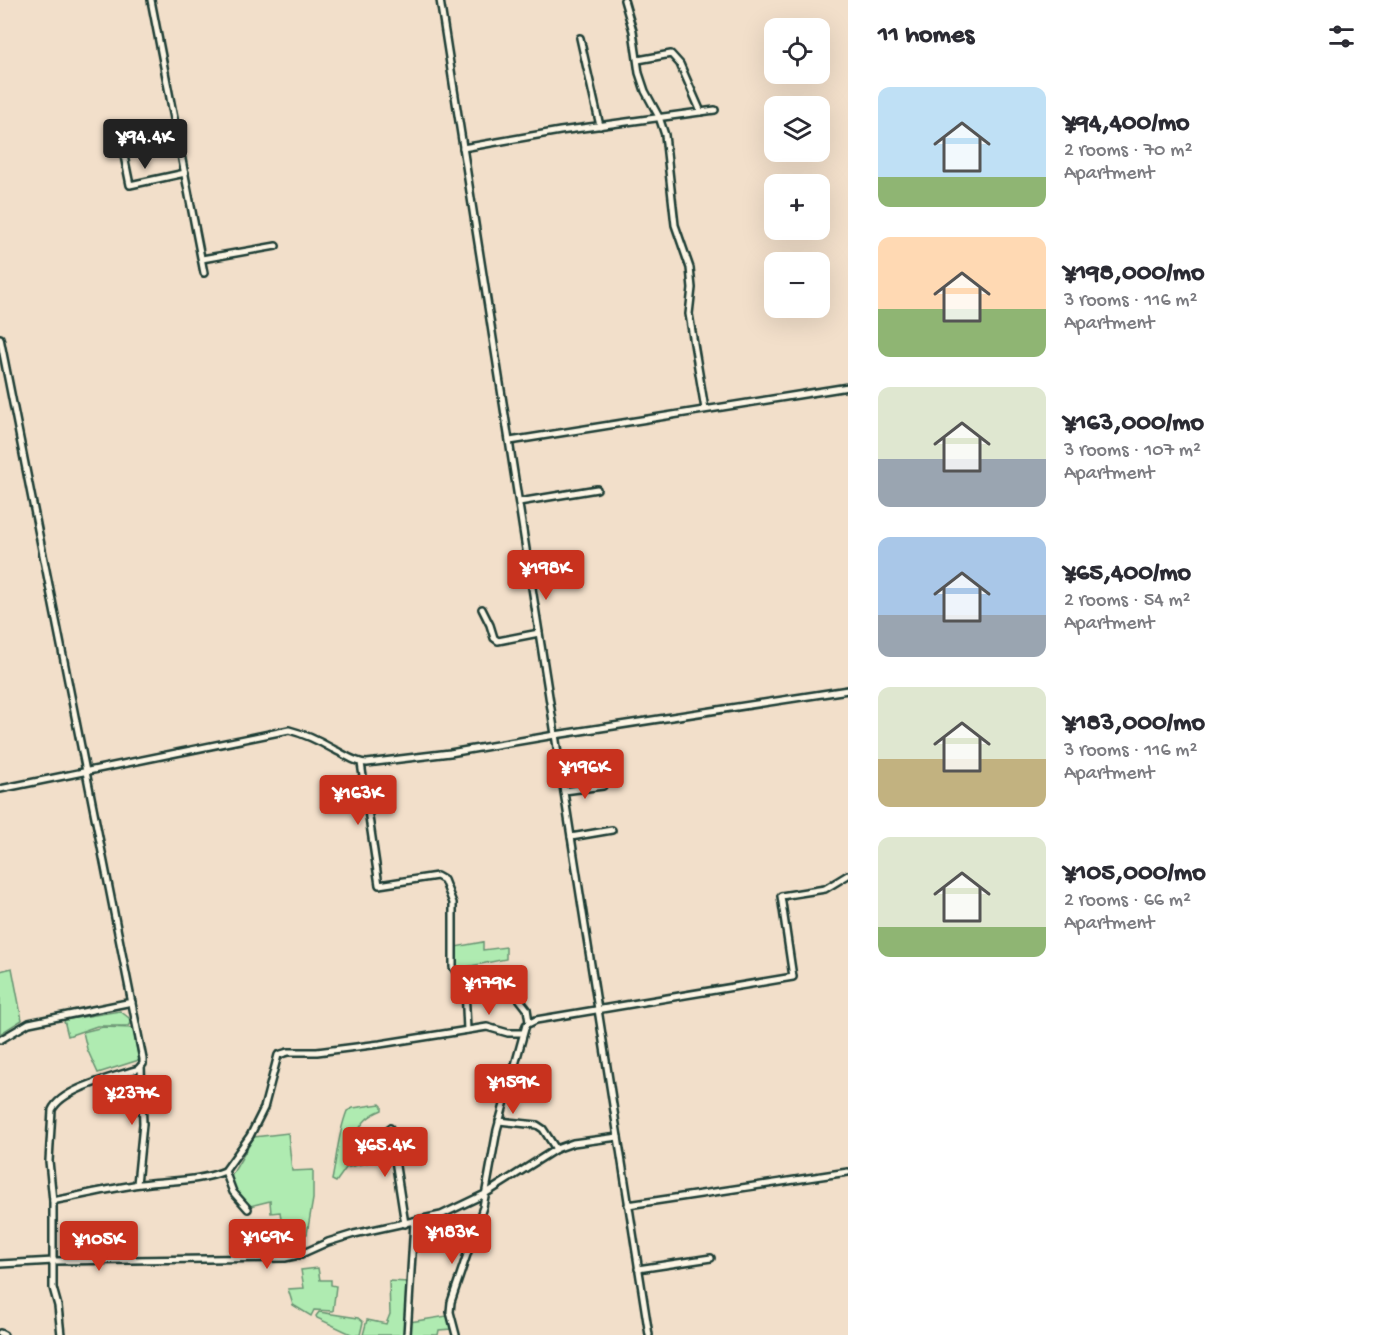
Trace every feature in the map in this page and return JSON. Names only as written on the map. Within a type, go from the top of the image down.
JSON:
[{"type":"street","points":[[151,0],[204,273]]},
{"type":"street","points":[[440,0],[649,1335]]},
{"type":"street","points":[[624,0],[645,91],[659,117],[665,135],[675,225],[690,268],[692,288],[689,314],[705,409]]},
{"type":"street","points":[[580,38],[600,126]]},
{"type":"street","points":[[638,60],[671,54],[680,64],[700,112]]},
{"type":"street","points":[[463,148],[715,110]]},
{"type":"street","points":[[122,141],[130,185],[185,172]]},
{"type":"street","points":[[202,260],[276,246]]},
{"type":"street","points":[[0,338],[143,1059],[141,1066],[144,1124],[137,1184]]},
{"type":"street","points":[[510,441],[848,387]]},
{"type":"street","points":[[519,502],[597,489]]},
{"type":"street","points":[[482,609],[494,638],[498,640],[539,633]]},
{"type":"street","points":[[0,789],[289,730],[305,734],[361,763],[450,753],[848,690]]},
{"type":"street","points":[[361,763],[379,885],[437,876],[444,880],[453,903],[453,967],[465,987],[467,1030]]},
{"type":"street","points":[[564,791],[603,786]]},
{"type":"street","points":[[571,837],[612,830]]},
{"type":"street","points":[[530,1022],[793,977],[781,896],[825,889],[848,874]]},
{"type":"street","points":[[456,1335],[450,1312],[451,1302],[483,1207],[499,1121],[523,1033],[530,1022],[527,1009],[513,992]]},
{"type":"street","points":[[0,1040],[29,1023],[132,1002]]},
{"type":"street","points":[[52,1201],[137,1184],[195,1180],[225,1171],[250,1136],[264,1108],[278,1055],[288,1052],[317,1052],[349,1048],[487,1027],[508,1033],[523,1033]]},
{"type":"street","points":[[61,1335],[58,1306],[53,1288],[50,1149],[52,1110],[55,1103],[68,1093],[141,1066]]},
{"type":"street","points":[[499,1121],[537,1125],[543,1129],[556,1149]]},
{"type":"street","points":[[390,1128],[405,1224]]},
{"type":"street","points":[[0,1264],[54,1261],[285,1258],[354,1234],[441,1215],[485,1194],[556,1149],[573,1143],[618,1137]]},
{"type":"street","points":[[225,1171],[233,1192],[248,1209]]},
{"type":"street","points":[[628,1205],[848,1172]]},
{"type":"street","points":[[407,1335],[414,1222]]},
{"type":"street","points":[[638,1269],[711,1258]]},
{"type":"green space","points":[[483,942],[483,950],[506,947],[506,959],[456,969],[455,947]]},
{"type":"green space","points":[[12,968],[22,1020],[0,1034],[0,971]]},
{"type":"green space","points":[[120,1011],[129,1018],[131,1023],[129,1026],[97,1026],[68,1036],[64,1020]]},
{"type":"green space","points":[[103,1027],[133,1028],[139,1060],[98,1073],[87,1049],[83,1032]]},
{"type":"green space","points":[[380,1104],[382,1110],[366,1120],[350,1144],[358,1155],[383,1149],[387,1153],[386,1158],[346,1168],[336,1182],[332,1180],[347,1111]]},
{"type":"green space","points":[[288,1133],[292,1171],[313,1170],[313,1199],[307,1234],[289,1236],[289,1233],[283,1233],[280,1212],[271,1213],[270,1201],[250,1206],[236,1192],[230,1178],[254,1137]]},
{"type":"green space","points":[[318,1268],[320,1280],[331,1280],[331,1285],[336,1286],[333,1311],[314,1310],[311,1316],[293,1305],[288,1289],[304,1288],[301,1270]]},
{"type":"green space","points":[[389,1281],[408,1282],[404,1335],[363,1335],[367,1320],[386,1324],[390,1314]]},
{"type":"green space","points":[[319,1312],[358,1318],[363,1322],[360,1335],[353,1335],[317,1318]]},
{"type":"green space","points":[[447,1316],[451,1329],[439,1330],[438,1335],[410,1335],[410,1322]]}]
